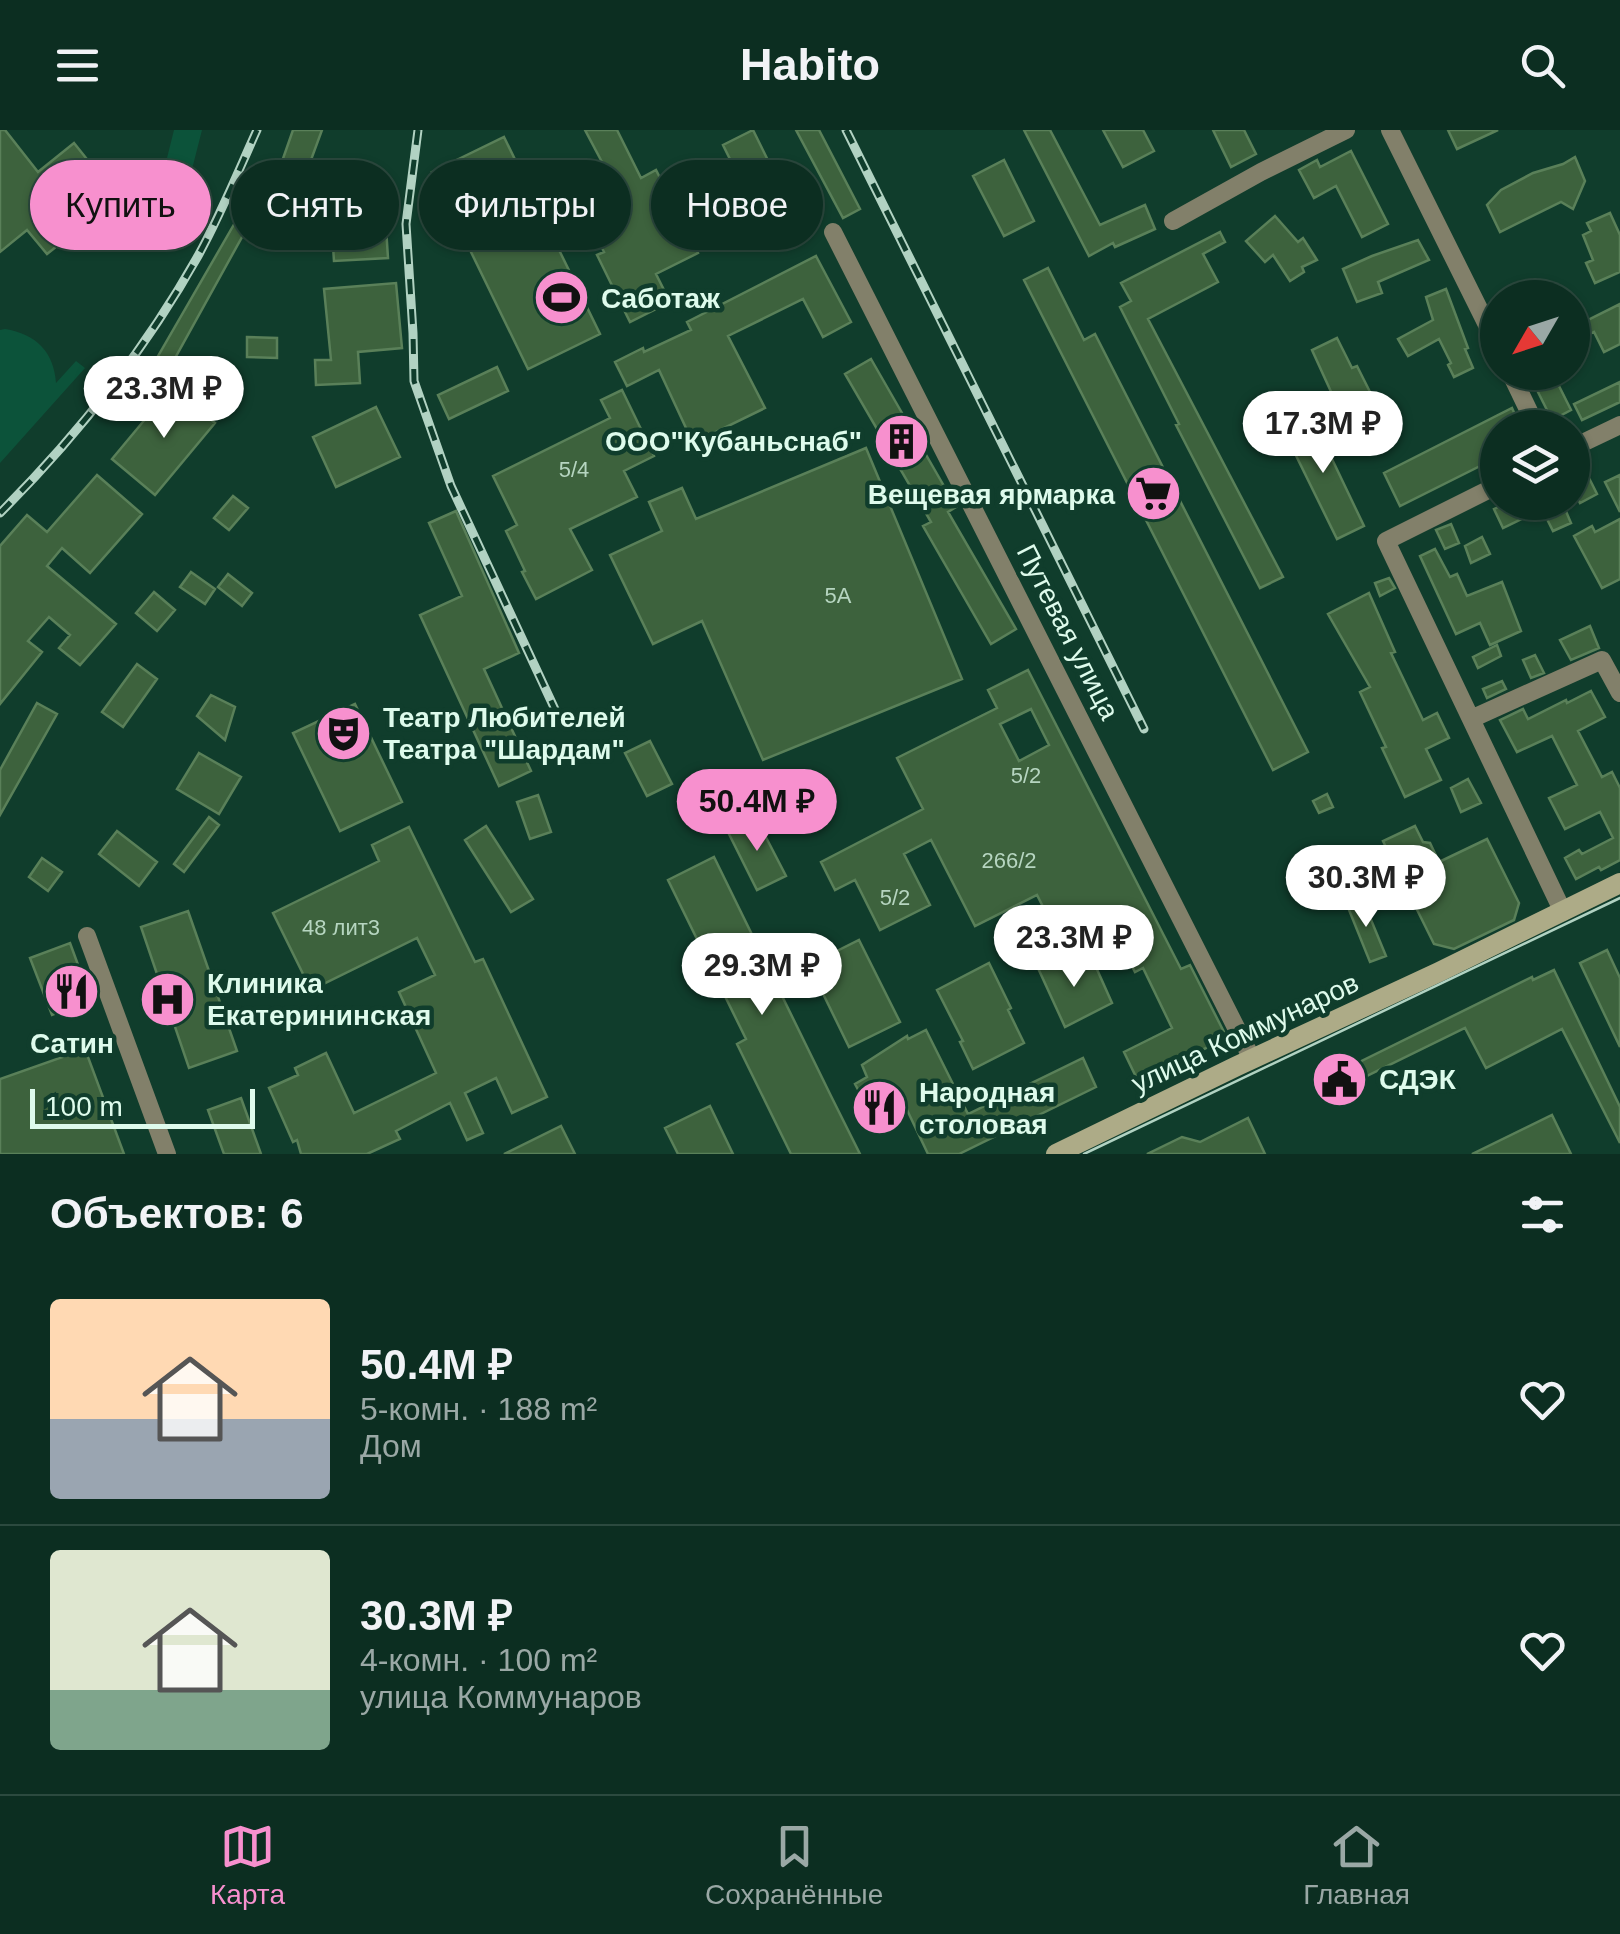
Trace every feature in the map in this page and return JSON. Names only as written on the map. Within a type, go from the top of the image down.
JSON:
[{"type":"main road","name":"улица Коммунаров","points":[[1056,1154],[1620,884]]},
{"type":"street","points":[[1173,221],[1346,130]]},
{"type":"street","points":[[1390,130],[1480,311]]},
{"type":"street","name":"Путевая улица","points":[[833,232],[1252,1059]]},
{"type":"street","points":[[1590,439],[1620,425]]},
{"type":"street","points":[[1480,494],[1386,541],[1563,912]]},
{"type":"street","points":[[1470,719],[1602,660],[1620,694]]},
{"type":"street","points":[[87,936],[166,1154]]},
{"type":"green space","points":[[174,130],[202,130],[194,160],[166,160]]},
{"type":"green space","points":[[0,330],[26,335],[41,346],[52,362],[56,383],[76,361],[85,368],[0,463]]},
{"type":"building","points":[[0,130],[5,130],[30,162],[30,234],[27,230],[0,252]]},
{"type":"building","points":[[293,130],[322,130],[311,160],[282,160]]},
{"type":"building","points":[[585,130],[617,130],[641,178],[651,173],[651,250],[698,253],[656,274],[670,302],[630,322],[597,255],[603,250],[631,250],[631,160],[601,160]]},
{"type":"building","points":[[753,130],[768,160],[730,160],[723,145]]},
{"type":"building","points":[[796,130],[819,130],[860,209],[843,218],[823,181],[823,160],[812,160]]},
{"type":"building","points":[[1024,130],[1050,130],[1100,225],[1145,205],[1155,229],[1089,256]]},
{"type":"building","points":[[1103,130],[1143,130],[1154,151],[1123,167]]},
{"type":"building","points":[[1213,130],[1244,130],[1256,154],[1231,167]]},
{"type":"building","points":[[1448,130],[1498,130],[1457,149]]},
{"type":"building","points":[[504,137],[515,160],[457,160]]},
{"type":"building","points":[[74,143],[88,160],[53,160]]},
{"type":"building","points":[[1351,151],[1388,224],[1362,237],[1336,186],[1314,198],[1299,170],[1317,160],[1320,167]]},
{"type":"building","points":[[1575,157],[1585,181],[1573,209],[1561,202],[1500,232],[1487,205],[1501,190]]},
{"type":"building","points":[[1004,160],[1034,221],[1004,236],[973,176]]},
{"type":"building","points":[[1610,213],[1620,235],[1620,272],[1595,283],[1586,263],[1593,260],[1583,235],[1591,231],[1587,223]]},
{"type":"building","points":[[1275,216],[1298,242],[1303,238],[1317,260],[1302,267],[1304,272],[1290,281],[1273,255],[1265,262],[1246,241]]},
{"type":"building","points":[[231,230],[231,250],[235,250],[164,378],[150,370]]},
{"type":"building","points":[[1220,232],[1225,242],[1203,254],[1218,282],[1148,319],[1283,577],[1260,588],[1120,307],[1131,301],[1121,283]]},
{"type":"building","points":[[1418,240],[1429,260],[1378,282],[1382,293],[1357,302],[1343,269]]},
{"type":"building","points":[[333,250],[387,250],[388,258],[334,261]]},
{"type":"building","points":[[470,250],[559,250],[600,334],[528,369]]},
{"type":"building","points":[[816,256],[851,322],[823,337],[803,299],[728,336],[765,408],[693,443],[659,370],[627,386],[615,362],[691,330],[687,322]]},
{"type":"building","name":"Вещевая ярмарка","points":[[1048,268],[1084,340],[1095,334],[1308,752],[1273,770],[1024,280]]},
{"type":"building","points":[[396,283],[402,348],[358,352],[360,383],[316,385],[315,360],[331,360],[324,289]]},
{"type":"building","points":[[1446,289],[1473,368],[1454,377],[1439,339],[1408,356],[1398,339],[1433,320],[1426,297]]},
{"type":"building","points":[[1620,304],[1620,344],[1604,352],[1594,332],[1590,334],[1590,319]]},
{"type":"building","points":[[247,337],[277,338],[277,358],[247,357]]},
{"type":"building","points":[[1337,338],[1375,402],[1343,418],[1312,350]]},
{"type":"building","points":[[871,359],[956,507],[948,512],[1016,629],[991,644],[923,526],[931,522],[845,374]]},
{"type":"building","points":[[497,367],[508,391],[449,419],[438,395]]},
{"type":"building","points":[[1620,382],[1620,402],[1590,416],[1590,410],[1577,410],[1574,404]]},
{"type":"building","points":[[172,387],[215,423],[155,495],[112,459]]},
{"type":"building","points":[[622,390],[654,456],[624,471],[637,497],[570,529],[592,570],[536,599],[506,531],[517,525],[493,476],[610,418],[601,400]]},
{"type":"building","points":[[1537,390],[1561,390],[1571,410],[1547,410]]},
{"type":"building","points":[[376,407],[400,457],[336,487],[313,437]]},
{"type":"building","points":[[1310,413],[1364,526],[1337,539],[1282,427]]},
{"type":"building","points":[[1480,424],[1480,466],[1400,506],[1384,473]]},
{"type":"building","points":[[866,448],[962,679],[763,760],[702,621],[653,644],[610,555],[662,531],[649,502],[682,488],[696,519]]},
{"type":"building","points":[[97,475],[142,514],[90,573],[62,548],[47,566],[116,624],[80,665],[59,648],[70,635],[49,617],[28,641],[42,652],[0,704],[0,546],[27,515],[47,532]]},
{"type":"building","points":[[1620,475],[1620,512],[1605,482]]},
{"type":"building","points":[[233,496],[248,508],[229,530],[214,518]]},
{"type":"building","points":[[456,511],[519,653],[484,669],[531,771],[499,786],[420,615],[462,596],[429,523]]},
{"type":"building","points":[[1620,519],[1620,579],[1602,588],[1574,536],[1592,526],[1595,532]]},
{"type":"building","points":[[1499,520],[1519,520],[1503,528]]},
{"type":"building","points":[[1548,520],[1570,520],[1571,523],[1553,531]]},
{"type":"building","points":[[1451,524],[1459,543],[1445,549],[1436,530]]},
{"type":"building","points":[[1482,537],[1490,554],[1471,563],[1465,546]]},
{"type":"building","points":[[1435,549],[1450,577],[1457,574],[1467,596],[1502,582],[1521,631],[1490,645],[1480,623],[1456,634],[1420,556]]},
{"type":"building","points":[[191,572],[215,589],[205,604],[180,587]]},
{"type":"building","points":[[228,574],[252,593],[242,606],[218,587]]},
{"type":"building","points":[[1389,578],[1395,588],[1380,596],[1375,583]]},
{"type":"building","points":[[154,592],[175,610],[157,631],[136,613]]},
{"type":"building","points":[[1369,593],[1395,652],[1391,653],[1423,720],[1437,713],[1449,738],[1426,749],[1441,780],[1405,797],[1360,692],[1370,687],[1328,614]]},
{"type":"building","points":[[1590,626],[1599,648],[1571,660],[1560,640]]},
{"type":"building","points":[[1497,645],[1501,656],[1478,668],[1473,657]]},
{"type":"building","points":[[1535,655],[1544,673],[1531,678],[1523,660]]},
{"type":"building","points":[[137,664],[157,679],[123,727],[102,712]]},
{"type":"building","points":[[1028,670],[1181,969],[1190,965],[1227,1038],[1138,1081],[1124,1052],[1172,1028],[1143,968],[1135,972],[1115,934],[1098,943],[1092,931],[1063,946],[1037,895],[975,926],[931,840],[904,854],[930,905],[880,930],[855,880],[835,890],[821,862],[923,809],[897,758],[997,708],[988,690]],"holes":[[[1031,709],[1049,745],[1019,761],[1000,724]]]},
{"type":"building","points":[[1502,681],[1506,689],[1487,698],[1483,689]]},
{"type":"building","points":[[1591,691],[1605,717],[1578,731],[1602,777],[1612,772],[1620,788],[1620,860],[1576,879],[1565,858],[1613,838],[1600,812],[1565,829],[1549,798],[1577,785],[1552,736],[1517,752],[1500,720],[1523,709],[1528,719]]},
{"type":"building","points":[[211,695],[235,707],[225,740],[197,716]]},
{"type":"building","points":[[37,703],[57,714],[0,815],[0,770]]},
{"type":"building","points":[[355,704],[402,802],[340,831],[293,733]]},
{"type":"building","points":[[650,741],[672,784],[647,796],[625,753]]},
{"type":"building","points":[[199,753],[241,777],[219,814],[177,789]]},
{"type":"building","points":[[1468,779],[1481,803],[1461,812],[1451,788]]},
{"type":"building","points":[[1327,794],[1333,807],[1319,813],[1313,801]]},
{"type":"building","points":[[538,795],[551,832],[530,839],[517,802]]},
{"type":"building","points":[[209,817],[219,825],[184,872],[174,864]]},
{"type":"building","points":[[756,818],[786,876],[757,890],[728,832]]},
{"type":"building","points":[[486,826],[533,899],[511,912],[465,840]]},
{"type":"building","points":[[1415,826],[1423,842],[1430,843],[1439,862],[1487,839],[1519,903],[1514,920],[1454,949],[1434,944],[1383,841]]},
{"type":"building","points":[[409,827],[475,962],[483,959],[547,1097],[512,1113],[496,1078],[465,1093],[483,1133],[467,1140],[450,1103],[396,1131],[400,1139],[367,1154],[301,1154],[269,1088],[298,1075],[295,1068],[326,1053],[354,1113],[436,1073],[399,992],[435,975],[417,938],[311,990],[273,913],[379,861],[372,845]]},
{"type":"building","points":[[117,831],[157,862],[139,886],[99,854]]},
{"type":"building","points":[[714,857],[860,1154],[791,1154],[737,1044],[746,1039],[668,880]]},
{"type":"building","points":[[42,858],[62,872],[48,891],[29,877]]},
{"type":"building","points":[[1362,898],[1386,956],[1370,962],[1347,905]]},
{"type":"building","points":[[188,911],[237,1051],[189,1068],[141,927]]},
{"type":"building","points":[[859,940],[900,1022],[849,1047],[809,965]]},
{"type":"building","name":"Сатин","points":[[70,943],[91,1000],[52,1015],[30,958]]},
{"type":"building","points":[[1607,950],[1620,978],[1620,1047],[1580,963]]},
{"type":"building","points":[[1068,954],[1076,973],[1095,965],[1112,1003],[1065,1027],[1038,968]]},
{"type":"building","points":[[989,963],[1024,1043],[973,1069],[937,990]]},
{"type":"building","points":[[1554,970],[1620,1107],[1620,1143],[1562,1029],[1486,1068],[1465,1028],[1336,1091],[1329,1077],[1532,977],[1533,980]]},
{"type":"building","points":[[926,1030],[968,1114],[1083,1058],[1096,1087],[959,1154],[928,1154],[898,1091],[880,1102],[873,1092],[862,1097],[855,1084],[867,1077],[862,1065],[907,1036],[908,1039]]},
{"type":"building","points":[[85,1049],[124,1154],[0,1154],[0,1079]]},
{"type":"building","points":[[241,1098],[261,1154],[224,1154],[208,1110]]},
{"type":"building","points":[[710,1106],[733,1154],[678,1154],[665,1128]]},
{"type":"building","points":[[1552,1115],[1571,1154],[1472,1154]]},
{"type":"building","points":[[1248,1118],[1265,1154],[1147,1154],[1182,1137],[1200,1142]]},
{"type":"building","points":[[561,1126],[575,1154],[504,1154]]},
{"type":"tram line","points":[[1084,1154],[1620,898]]},
{"type":"railway","points":[[0,513],[82,423],[155,325],[206,241],[257,130]]},
{"type":"railway","points":[[418,130],[406,224],[414,381],[451,486],[559,718]]},
{"type":"railway","points":[[846,130],[1144,729]]},
{"type":"place","name":"Саботаж","points":[[562,298]]},
{"type":"place","name":"ООО\"Кубаньснаб\"","points":[[901,441]]},
{"type":"place","name":"Вещевая ярмарка","points":[[1154,494]]},
{"type":"place","name":"Театр Любителей Театра \"Шардам\"","points":[[344,733]]},
{"type":"place","name":"Сатин","points":[[72,992]]},
{"type":"place","name":"Клиника Екатерининская","points":[[168,999]]},
{"type":"place","name":"СДЭК","points":[[1340,1079]]},
{"type":"place","name":"Народная столовая","points":[[880,1108]]}]
